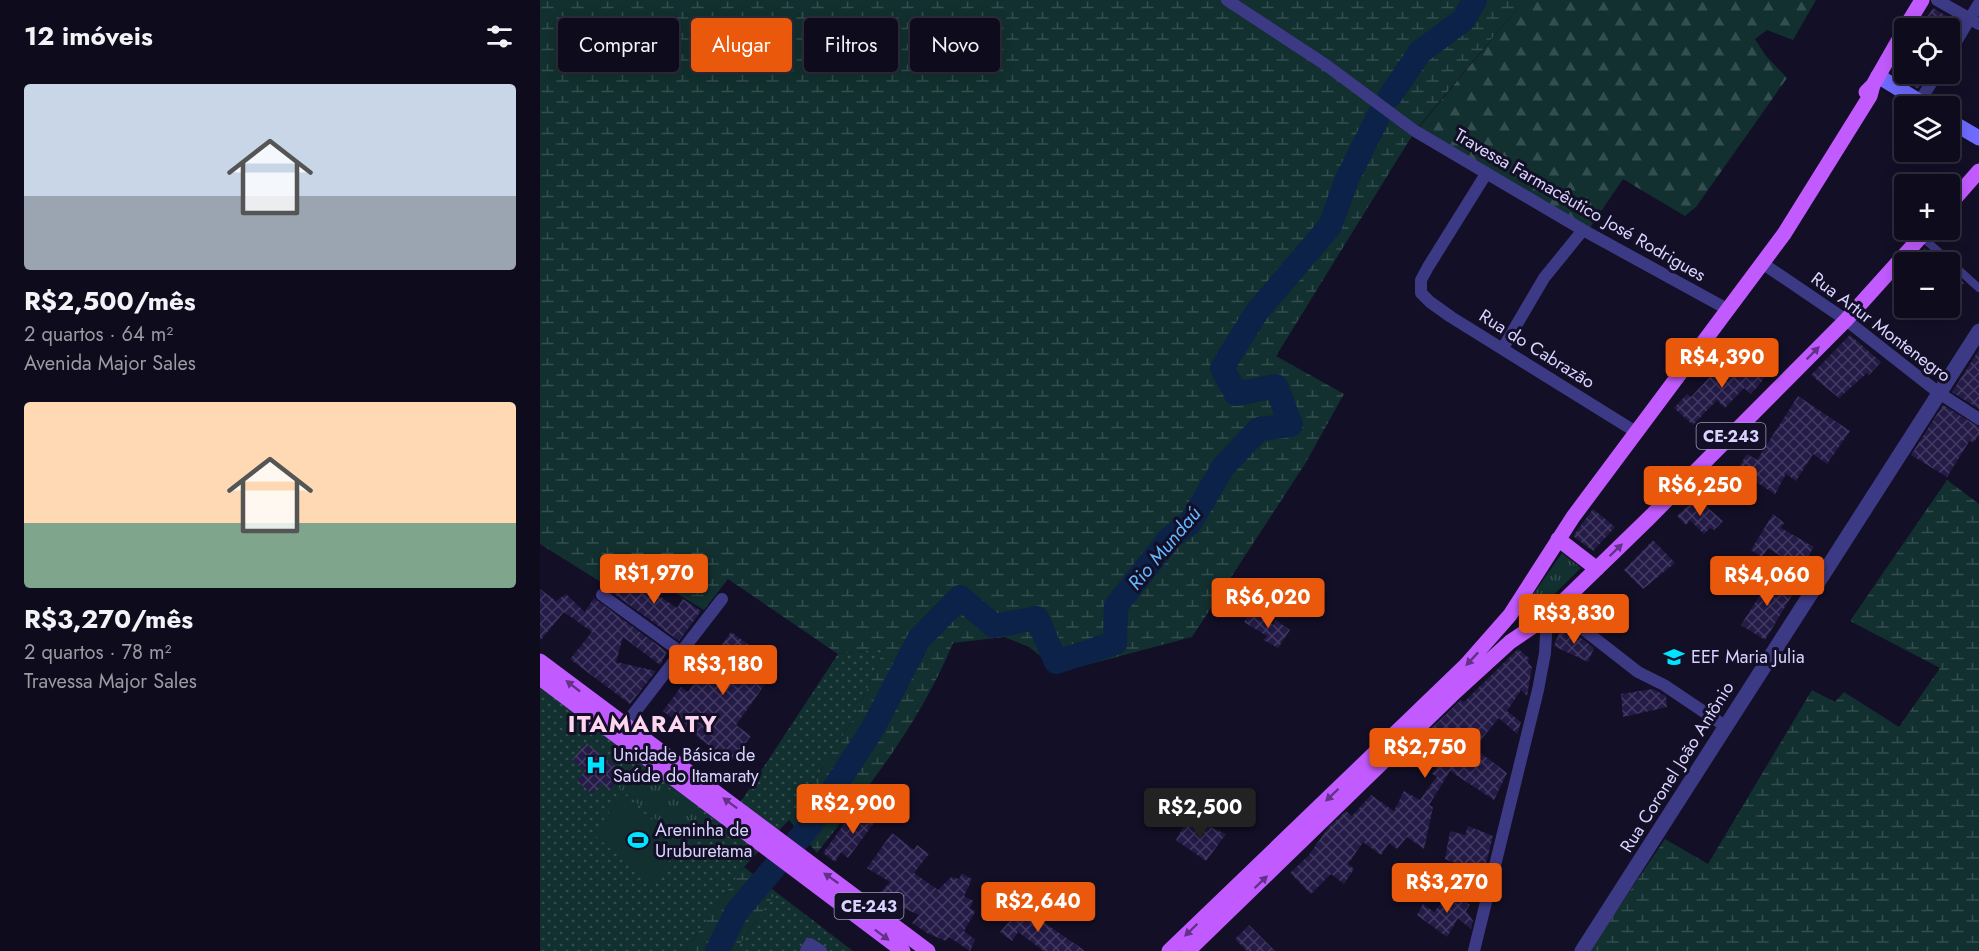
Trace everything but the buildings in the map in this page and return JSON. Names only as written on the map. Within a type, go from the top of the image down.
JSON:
[{"type":"main road","name":"CE-243","points":[[1911,18],[1922,0]]},
{"type":"main road","name":"CE-243","points":[[1762,263],[1769,242],[1862,96],[1875,81],[1894,48]]},
{"type":"main road","name":"CE-243","points":[[1188,951],[1394,743],[1510,615],[1557,539],[1774,247],[1870,96],[1875,81]]},
{"type":"main road","points":[[1875,81],[1906,96]]},
{"type":"main road","points":[[1960,127],[1979,138]]},
{"type":"main road","points":[[1960,193],[1979,171]]},
{"type":"main road","name":"CE-243","points":[[1169,951],[1394,743],[1525,630],[1552,613],[1846,320],[1918,240]]},
{"type":"main road","points":[[1557,539],[1597,569]]},
{"type":"main road","points":[[1510,615],[1525,630]]},
{"type":"main road","points":[[543,672],[805,869]]},
{"type":"main road","name":"CE-243","points":[[805,869],[903,951]]},
{"type":"main road","name":"CE-243","points":[[805,869],[928,951]]},
{"type":"street","name":"Travessa Farmacêutico José Rodrigues","points":[[1227,0],[1326,65],[1416,131],[1583,230],[1727,309]]},
{"type":"street","points":[[1937,0],[1975,21]]},
{"type":"street","points":[[1960,40],[1975,21],[1979,6],[1969,0]]},
{"type":"street","name":"Rua do Cabrazão","points":[[1486,174],[1428,267],[1421,280],[1421,292],[1437,307],[1636,432]]},
{"type":"street","points":[[1503,348],[1544,278],[1583,230]]},
{"type":"street","points":[[1931,240],[1979,288]]},
{"type":"street","name":"Rua Artur Montenegro","points":[[1762,263],[1846,320],[1940,393],[1979,419]]},
{"type":"street","name":"Rua Coronel João Antônio","points":[[1582,951],[1979,331]]},
{"type":"street","points":[[602,595],[682,653]]},
{"type":"street","points":[[621,730],[722,599]]},
{"type":"street","points":[[1474,951],[1538,690],[1552,613],[1638,672],[1664,685],[1725,726]]},
{"type":"street","points":[[806,951],[810,944],[821,951]]},
{"type":"green space","points":[[540,0],[1524,0],[1415,131],[1276,356],[1344,394],[1305,464],[1192,637],[1060,672],[1029,647],[1004,637],[953,643],[910,726],[856,803],[817,853],[789,820],[856,715],[884,649],[838,654],[728,579],[704,610],[625,562],[599,581],[540,544]]},
{"type":"green space","points":[[1524,0],[1816,0],[1793,40],[1767,30],[1755,39],[1766,56],[1787,78],[1696,207],[1685,216],[1623,179],[1587,232],[1416,131]]},
{"type":"green space","points":[[1947,480],[1979,504],[1979,951],[1589,951],[1665,839],[1708,864],[1812,690],[1835,702],[1844,692],[1899,727],[1940,668],[1850,621]]},
{"type":"green space","points":[[1562,553],[1581,568],[1534,614],[1526,618],[1522,614],[1523,609]]},
{"type":"green space","points":[[884,649],[856,715],[789,820],[744,867],[685,951],[540,951],[540,688],[728,821],[838,654]]},
{"type":"green space","points":[[636,764],[707,818],[684,843],[618,787]]},
{"type":"green space","name":"Areninha de Uruburetama","points":[[622,795],[683,845],[651,883],[593,834]]},
{"type":"green space","points":[[744,867],[776,892],[735,951],[685,951]]},
{"type":"green space","points":[[776,892],[853,951],[735,951]]},
{"type":"waterway","name":"Rio Mundaú","points":[[1390,96],[1420,52],[1463,20],[1475,0]]},
{"type":"waterway","name":"Rio Mundaú","points":[[717,951],[737,911],[809,827],[873,728],[919,639],[960,597],[994,626],[1037,618],[1056,662],[1115,643],[1116,606],[1170,538],[1190,523],[1223,467],[1259,429],[1291,425],[1276,386],[1236,394],[1222,368],[1256,313],[1330,226],[1347,179],[1379,115]]},
{"type":"place","name":"EEF Maria Julia","points":[[1674,657]]},
{"type":"place","name":"Unidade Básica de Saúde do Itamaraty","points":[[596,765]]},
{"type":"place","name":"Areninha de Uruburetama","points":[[638,840]]},
{"type":"district","name":"ITAMARATY","points":[[643,724]]}]
